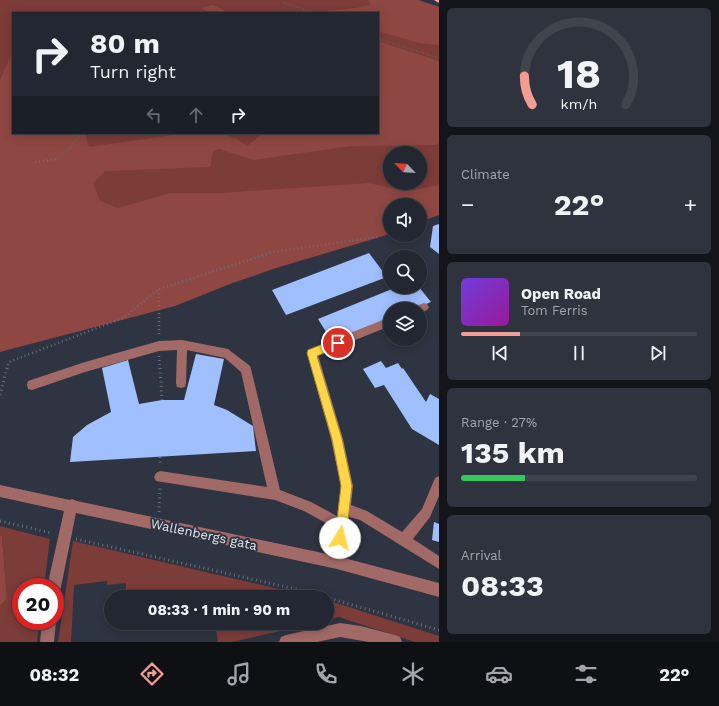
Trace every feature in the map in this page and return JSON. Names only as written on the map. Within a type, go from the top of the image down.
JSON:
[{"type":"street","points":[[337,563],[347,486],[337,439],[312,353],[383,324]]},
{"type":"street","points":[[181,383],[182,345]]},
{"type":"street","points":[[32,385],[159,346],[182,345],[228,354],[246,369],[275,494]]},
{"type":"street","points":[[160,477],[275,494],[307,506],[342,525]]},
{"type":"street","points":[[403,541],[426,513],[439,482]]},
{"type":"street","name":"Wallenbergs gata","points":[[0,491],[337,563],[439,590]]},
{"type":"street","points":[[56,578],[64,536],[72,506]]},
{"type":"street","points":[[345,510],[363,515],[439,563]]},
{"type":"street","name":"Wallenbergs gata","points":[[406,581],[439,596]]},
{"type":"street","points":[[47,642],[48,630]]},
{"type":"street","points":[[286,642],[340,630],[361,633],[395,642]]},
{"type":"path","points":[[284,3],[314,12]]},
{"type":"path","points":[[379,39],[439,58]]},
{"type":"path","points":[[36,162],[56,160],[70,148],[81,134]]},
{"type":"path","points":[[0,395],[9,362],[123,318],[159,289],[273,252],[377,237]]},
{"type":"path","points":[[158,524],[160,458]]},
{"type":"path","points":[[0,520],[64,536],[265,581],[391,614],[439,630]]},
{"type":"shaded area","points":[[0,0],[418,0],[439,7],[439,199],[427,200],[427,198],[383,198],[383,207],[0,328]]},
{"type":"shaded area","points":[[368,0],[418,0],[439,7],[439,45],[419,43],[379,31],[379,12],[311,12],[356,8],[370,5]]},
{"type":"shaded area","points":[[213,5],[226,11],[250,12],[208,12],[201,8]]},
{"type":"shaded area","points":[[379,41],[439,61],[439,143],[435,145],[351,146],[254,160],[219,149],[213,151],[210,167],[105,171],[93,183],[100,201],[118,208],[170,193],[221,193],[368,183],[383,186],[383,190],[408,191],[427,190],[427,187],[439,185],[439,215],[427,219],[427,198],[383,198],[383,236],[273,269],[175,306],[0,352],[0,80],[12,53],[12,134],[88,134],[86,137],[89,147],[179,134],[223,134],[235,138],[247,146],[262,134],[379,134]]},
{"type":"shaded area","points":[[0,526],[50,539],[45,578],[12,578],[12,630],[38,630],[37,642],[0,642],[0,606],[7,599],[2,536],[0,535]]},
{"type":"shaded area","points":[[0,535],[2,536],[7,599],[0,606]]},
{"type":"shaded area","points":[[73,541],[283,590],[126,590],[126,583],[107,585],[107,581],[74,585],[71,642],[58,642],[60,630],[64,630],[64,602]]},
{"type":"shaded area","points":[[334,602],[439,636],[439,642],[415,642],[339,617],[334,618]]},
{"type":"shaded area","points":[[216,630],[284,630],[232,642],[218,642]]},
{"type":"building","points":[[439,224],[439,254],[430,247],[433,226]]},
{"type":"building","points":[[369,253],[383,272],[383,279],[286,315],[272,290]]},
{"type":"building","points":[[383,293],[383,294],[425,294],[431,302],[427,304],[427,302],[383,302],[383,322],[333,343],[318,319]]},
{"type":"building","points":[[196,354],[224,359],[214,405],[227,410],[253,426],[256,451],[70,462],[73,437],[87,425],[111,412],[102,368],[128,360],[139,404],[162,400],[184,400]]},
{"type":"building","points":[[381,361],[386,368],[398,363],[426,402],[430,394],[439,399],[439,445],[412,429],[384,385],[375,388],[363,369]]},
{"type":"building","points":[[434,522],[439,524],[439,542],[432,540]]},
{"type":"route","points":[[338,343],[312,353],[337,439],[347,486],[345,510],[340,538]]}]
